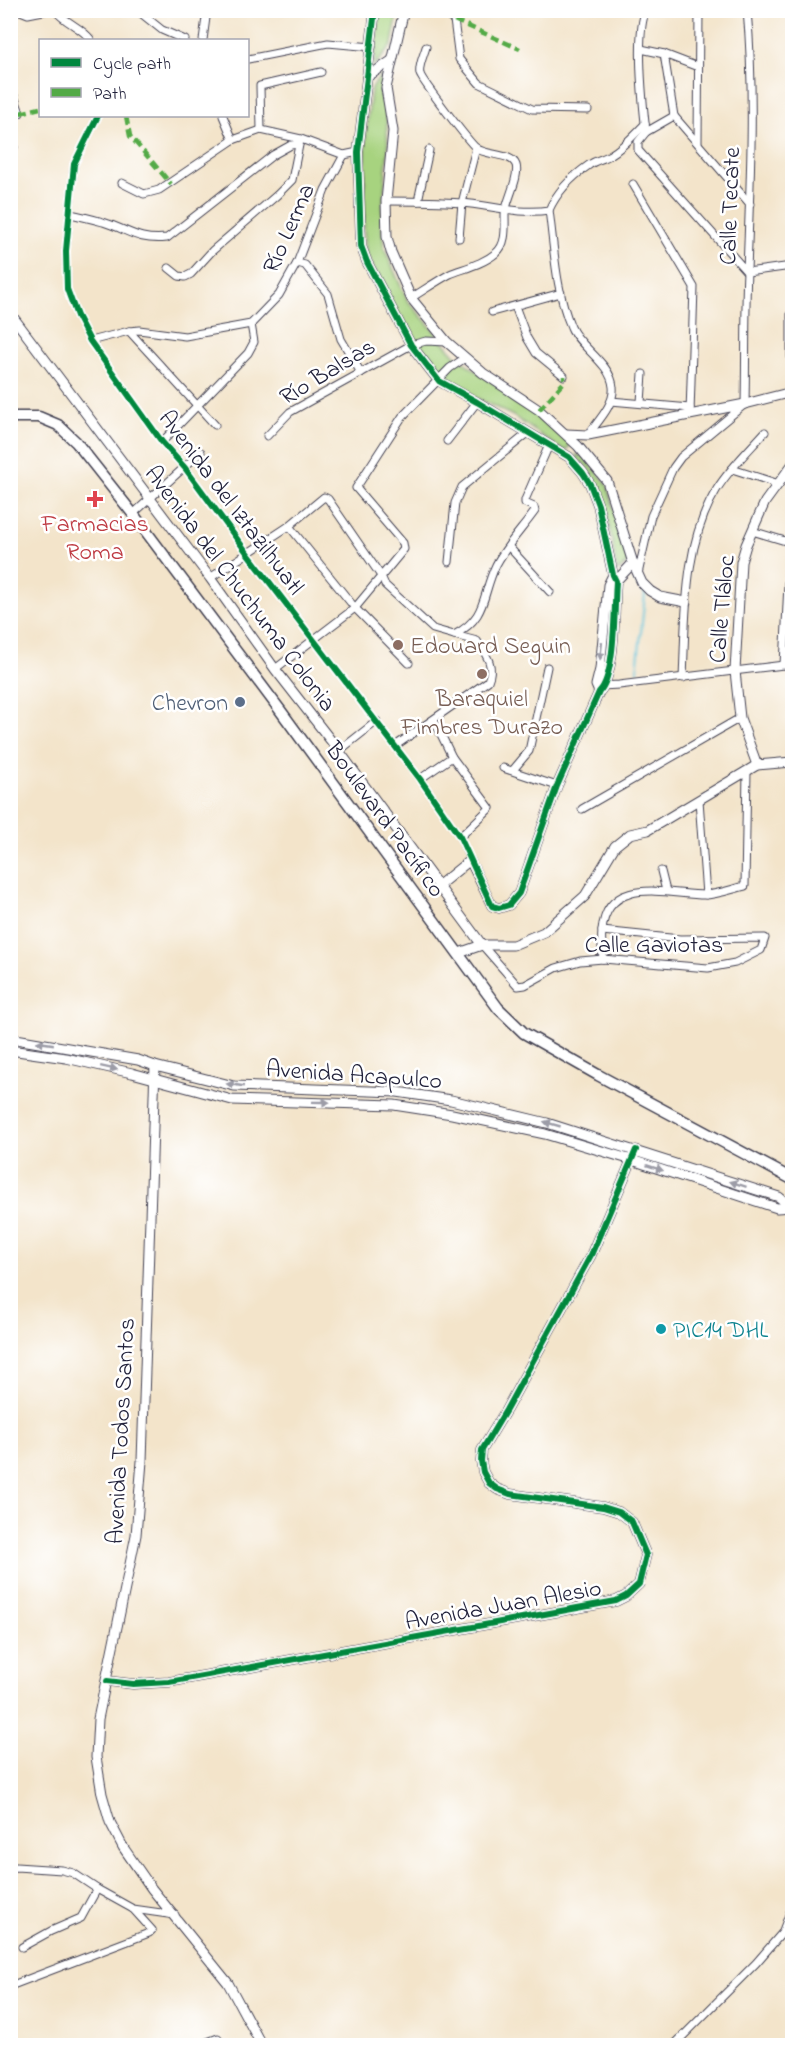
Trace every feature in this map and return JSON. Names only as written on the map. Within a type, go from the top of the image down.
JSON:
[{"type":"main road","name":"Boulevard Pacífico","points":[[10,417],[39,417],[58,425],[76,442],[133,514],[498,1008],[524,1033],[792,1179]]},
{"type":"street","points":[[18,10],[28,15],[48,10]]},
{"type":"street","points":[[55,10],[60,17],[85,33],[90,39]]},
{"type":"street","points":[[137,10],[162,30],[183,39]]},
{"type":"street","points":[[203,39],[207,10]]},
{"type":"street","points":[[375,10],[358,152],[361,246],[367,262],[411,345],[439,381],[569,457],[591,484],[598,505],[612,580],[610,671],[600,688],[557,786],[503,768]]},
{"type":"street","points":[[404,10],[386,88],[393,131],[386,201],[387,237],[411,298],[447,342],[465,358],[483,373],[539,410],[578,446],[607,481],[633,563],[642,583],[660,597],[686,602]]},
{"type":"street","points":[[437,10],[454,20]]},
{"type":"street","points":[[461,10],[454,20],[459,59],[479,83],[532,109],[588,110]]},
{"type":"street","points":[[646,10],[641,21],[646,132]]},
{"type":"street","points":[[698,142],[699,10]]},
{"type":"street","name":"Calle Tecate","points":[[745,404],[752,57],[747,10]]},
{"type":"street","points":[[791,10],[792,29]]},
{"type":"street","points":[[249,59],[328,43],[372,47]]},
{"type":"street","points":[[411,298],[448,275],[486,260],[498,252],[504,240],[506,210],[517,170],[515,162],[510,158],[492,155],[476,148],[454,122],[420,75],[426,47]]},
{"type":"street","points":[[641,49],[664,54],[698,67]]},
{"type":"street","points":[[664,54],[674,116],[750,204]]},
{"type":"street","points":[[367,77],[391,61]]},
{"type":"street","points":[[261,130],[260,86],[321,72]]},
{"type":"street","points":[[10,115],[20,113],[14,96]]},
{"type":"street","points":[[674,116],[646,132],[638,141],[637,147],[747,272],[792,266]]},
{"type":"street","name":"Avenida del Iztazilhuatl","points":[[98,117],[74,164],[66,251],[67,289],[76,316],[90,342],[162,442],[185,468],[420,779],[460,837],[492,906],[499,908],[509,905],[519,893],[557,786]]},
{"type":"street","points":[[223,117],[233,140]]},
{"type":"street","points":[[569,457],[588,435],[611,401],[612,382],[601,362],[572,331],[565,312],[549,210],[560,190],[581,171],[624,145],[645,124]]},
{"type":"street","points":[[122,183],[144,194],[159,190],[233,140],[261,130],[344,155],[358,152]]},
{"type":"street","points":[[70,214],[104,222],[139,237],[167,238],[273,155],[300,141]]},
{"type":"street","points":[[169,268],[179,276],[185,277],[191,274],[212,251],[277,195],[292,180],[300,141]]},
{"type":"street","points":[[459,238],[462,203],[476,148]]},
{"type":"street","points":[[418,201],[429,150]]},
{"type":"street","name":"Río Lerma","points":[[251,324],[279,295],[297,262],[325,190],[344,155]]},
{"type":"street","points":[[633,184],[694,287],[690,411]]},
{"type":"street","points":[[386,201],[462,203],[506,210],[549,210]]},
{"type":"street","points":[[297,262],[305,265],[328,294],[342,339],[361,373]]},
{"type":"street","points":[[492,312],[561,293]]},
{"type":"street","points":[[515,306],[527,338],[536,353],[564,376]]},
{"type":"street","name":"Avenida del Chuchuma Colonia","points":[[10,314],[210,578],[275,669],[339,751],[482,945]]},
{"type":"street","points":[[792,314],[792,357]]},
{"type":"street","points":[[90,342],[129,331],[139,330],[185,336],[251,324],[254,342],[248,353],[162,442]]},
{"type":"street","points":[[129,331],[215,425]]},
{"type":"street","points":[[411,345],[426,341],[447,342]]},
{"type":"street","name":"Río Balsas","points":[[267,436],[290,412],[411,345]]},
{"type":"street","points":[[275,669],[355,608],[404,549],[403,543],[356,488],[402,417],[450,368],[465,358]]},
{"type":"street","points":[[641,402],[643,374]]},
{"type":"street","points":[[566,434],[588,435],[690,411],[745,404],[792,392]]},
{"type":"street","points":[[611,401],[641,402],[690,411]]},
{"type":"street","points":[[447,441],[477,402]]},
{"type":"street","points":[[638,574],[651,516],[674,468],[681,457],[745,404]]},
{"type":"street","points":[[683,678],[688,580],[700,526],[717,490],[732,469],[765,432]]},
{"type":"street","points":[[449,562],[455,503],[462,487],[528,433]]},
{"type":"street","points":[[454,635],[469,627],[479,614],[496,564],[535,511],[534,507],[525,503],[525,500],[549,446]]},
{"type":"street","points":[[133,514],[201,452]]},
{"type":"street","name":"Calle Tláloc","points":[[757,765],[740,718],[735,671],[741,562],[765,502],[792,465]]},
{"type":"street","points":[[732,469],[779,484]]},
{"type":"street","points":[[210,578],[290,526],[321,498],[328,499],[385,585],[434,629],[477,641],[491,663],[488,681],[395,746]]},
{"type":"street","points":[[290,526],[355,608],[409,663]]},
{"type":"street","points":[[752,531],[792,543]]},
{"type":"street","points":[[509,547],[550,592]]},
{"type":"street","points":[[600,688],[788,665],[789,563],[792,553]]},
{"type":"street","points":[[612,580],[633,563]]},
{"type":"street","points":[[513,770],[529,751],[547,667]]},
{"type":"street","points":[[792,677],[792,694]]},
{"type":"street","points":[[582,810],[740,718]]},
{"type":"street","points":[[434,720],[452,757],[490,808],[460,837]]},
{"type":"street","points":[[339,751],[377,721]]},
{"type":"street","points":[[420,779],[452,757]]},
{"type":"street","points":[[459,953],[482,945],[513,945],[544,932],[585,896],[615,846],[630,834],[648,830],[757,765],[792,762]]},
{"type":"street","points":[[603,959],[602,931],[605,914],[615,900],[626,893],[666,891],[706,895],[745,886],[747,771]]},
{"type":"street","points":[[699,800],[706,895]]},
{"type":"street","points":[[438,885],[470,860]]},
{"type":"street","points":[[661,871],[666,891]]},
{"type":"street","name":"Calle Gaviotas","points":[[482,945],[518,986],[525,985],[555,968],[580,961],[603,959],[708,968],[735,963],[761,950],[765,938],[680,939],[602,931]]},
{"type":"street","name":"Avenida Acapulco","points":[[10,1038],[138,1060],[234,1086],[397,1092],[452,1100],[547,1123],[636,1150],[779,1197],[791,1207]]},
{"type":"street","name":"Avenida Acapulco","points":[[10,1050],[66,1058],[232,1100],[394,1105],[429,1110],[545,1134],[770,1206],[791,1207]]},
{"type":"street","name":"Avenida Todos Santos","points":[[154,1066],[142,1461],[136,1535],[99,1719],[96,1757],[102,1794],[110,1822],[123,1848],[228,1983],[262,2046]]},
{"type":"street","name":"Avenida Juan Alesio","points":[[107,1681],[133,1684],[169,1682],[406,1640],[616,1601],[626,1596],[639,1584],[646,1555],[632,1522],[619,1512],[603,1507],[510,1494],[497,1489],[489,1483],[483,1472],[481,1461],[482,1450],[591,1254],[636,1150]]},
{"type":"street","points":[[10,1868],[62,1870],[73,1873],[96,1889],[133,1909],[152,1930],[10,1986]]},
{"type":"street","points":[[22,1947],[81,1918],[96,1889]]},
{"type":"street","points":[[673,2046],[756,1963],[782,1932],[792,1907]]},
{"type":"street","points":[[133,1909],[175,1915]]},
{"type":"street","points":[[197,2046],[218,2038]]},
{"type":"green space","points":[[380,11],[398,11],[392,45],[374,67]]},
{"type":"green space","points":[[381,74],[380,95],[386,112],[388,149],[381,223],[384,248],[407,300],[457,357],[521,403],[571,443],[567,450],[563,450],[513,416],[473,396],[443,377],[419,349],[398,316],[366,253],[364,230],[366,136],[371,90]]},
{"type":"green space","points":[[576,455],[584,456],[607,484],[628,562],[617,572],[610,527],[601,493],[587,467],[577,459]]},
{"type":"waterway","points":[[635,580],[645,594],[637,671]]},
{"type":"marked path","points":[[145,16],[147,10]]},
{"type":"marked path","points":[[454,20],[520,49]]},
{"type":"marked path","points":[[20,113],[39,108]]},
{"type":"marked path","points":[[126,117],[130,136],[171,184]]},
{"type":"marked path","points":[[539,410],[564,382],[564,376]]},
{"type":"cycle path","points":[[98,117],[74,164],[66,251],[67,289],[90,341],[162,442],[185,468],[420,779],[460,837],[492,906],[499,908],[509,905],[519,893],[557,786],[609,672],[616,581],[598,505],[583,473],[569,457],[439,381],[411,345],[367,262],[361,246],[358,152],[375,10]]},
{"type":"cycle path","points":[[107,1681],[133,1684],[169,1682],[616,1601],[626,1596],[639,1584],[646,1555],[632,1522],[619,1512],[603,1507],[510,1494],[497,1489],[489,1483],[483,1472],[481,1461],[482,1450],[591,1255],[636,1150]]},
{"type":"place","name":"Farmacias Roma","points":[[95,499]]},
{"type":"place","name":"Edouard Seguin","points":[[398,645]]},
{"type":"place","name":"Baraquiel Fimbres Durazo","points":[[482,674]]},
{"type":"place","name":"Chevron","points":[[240,702]]},
{"type":"place","name":"PIC14 DHL","points":[[661,1329]]}]
